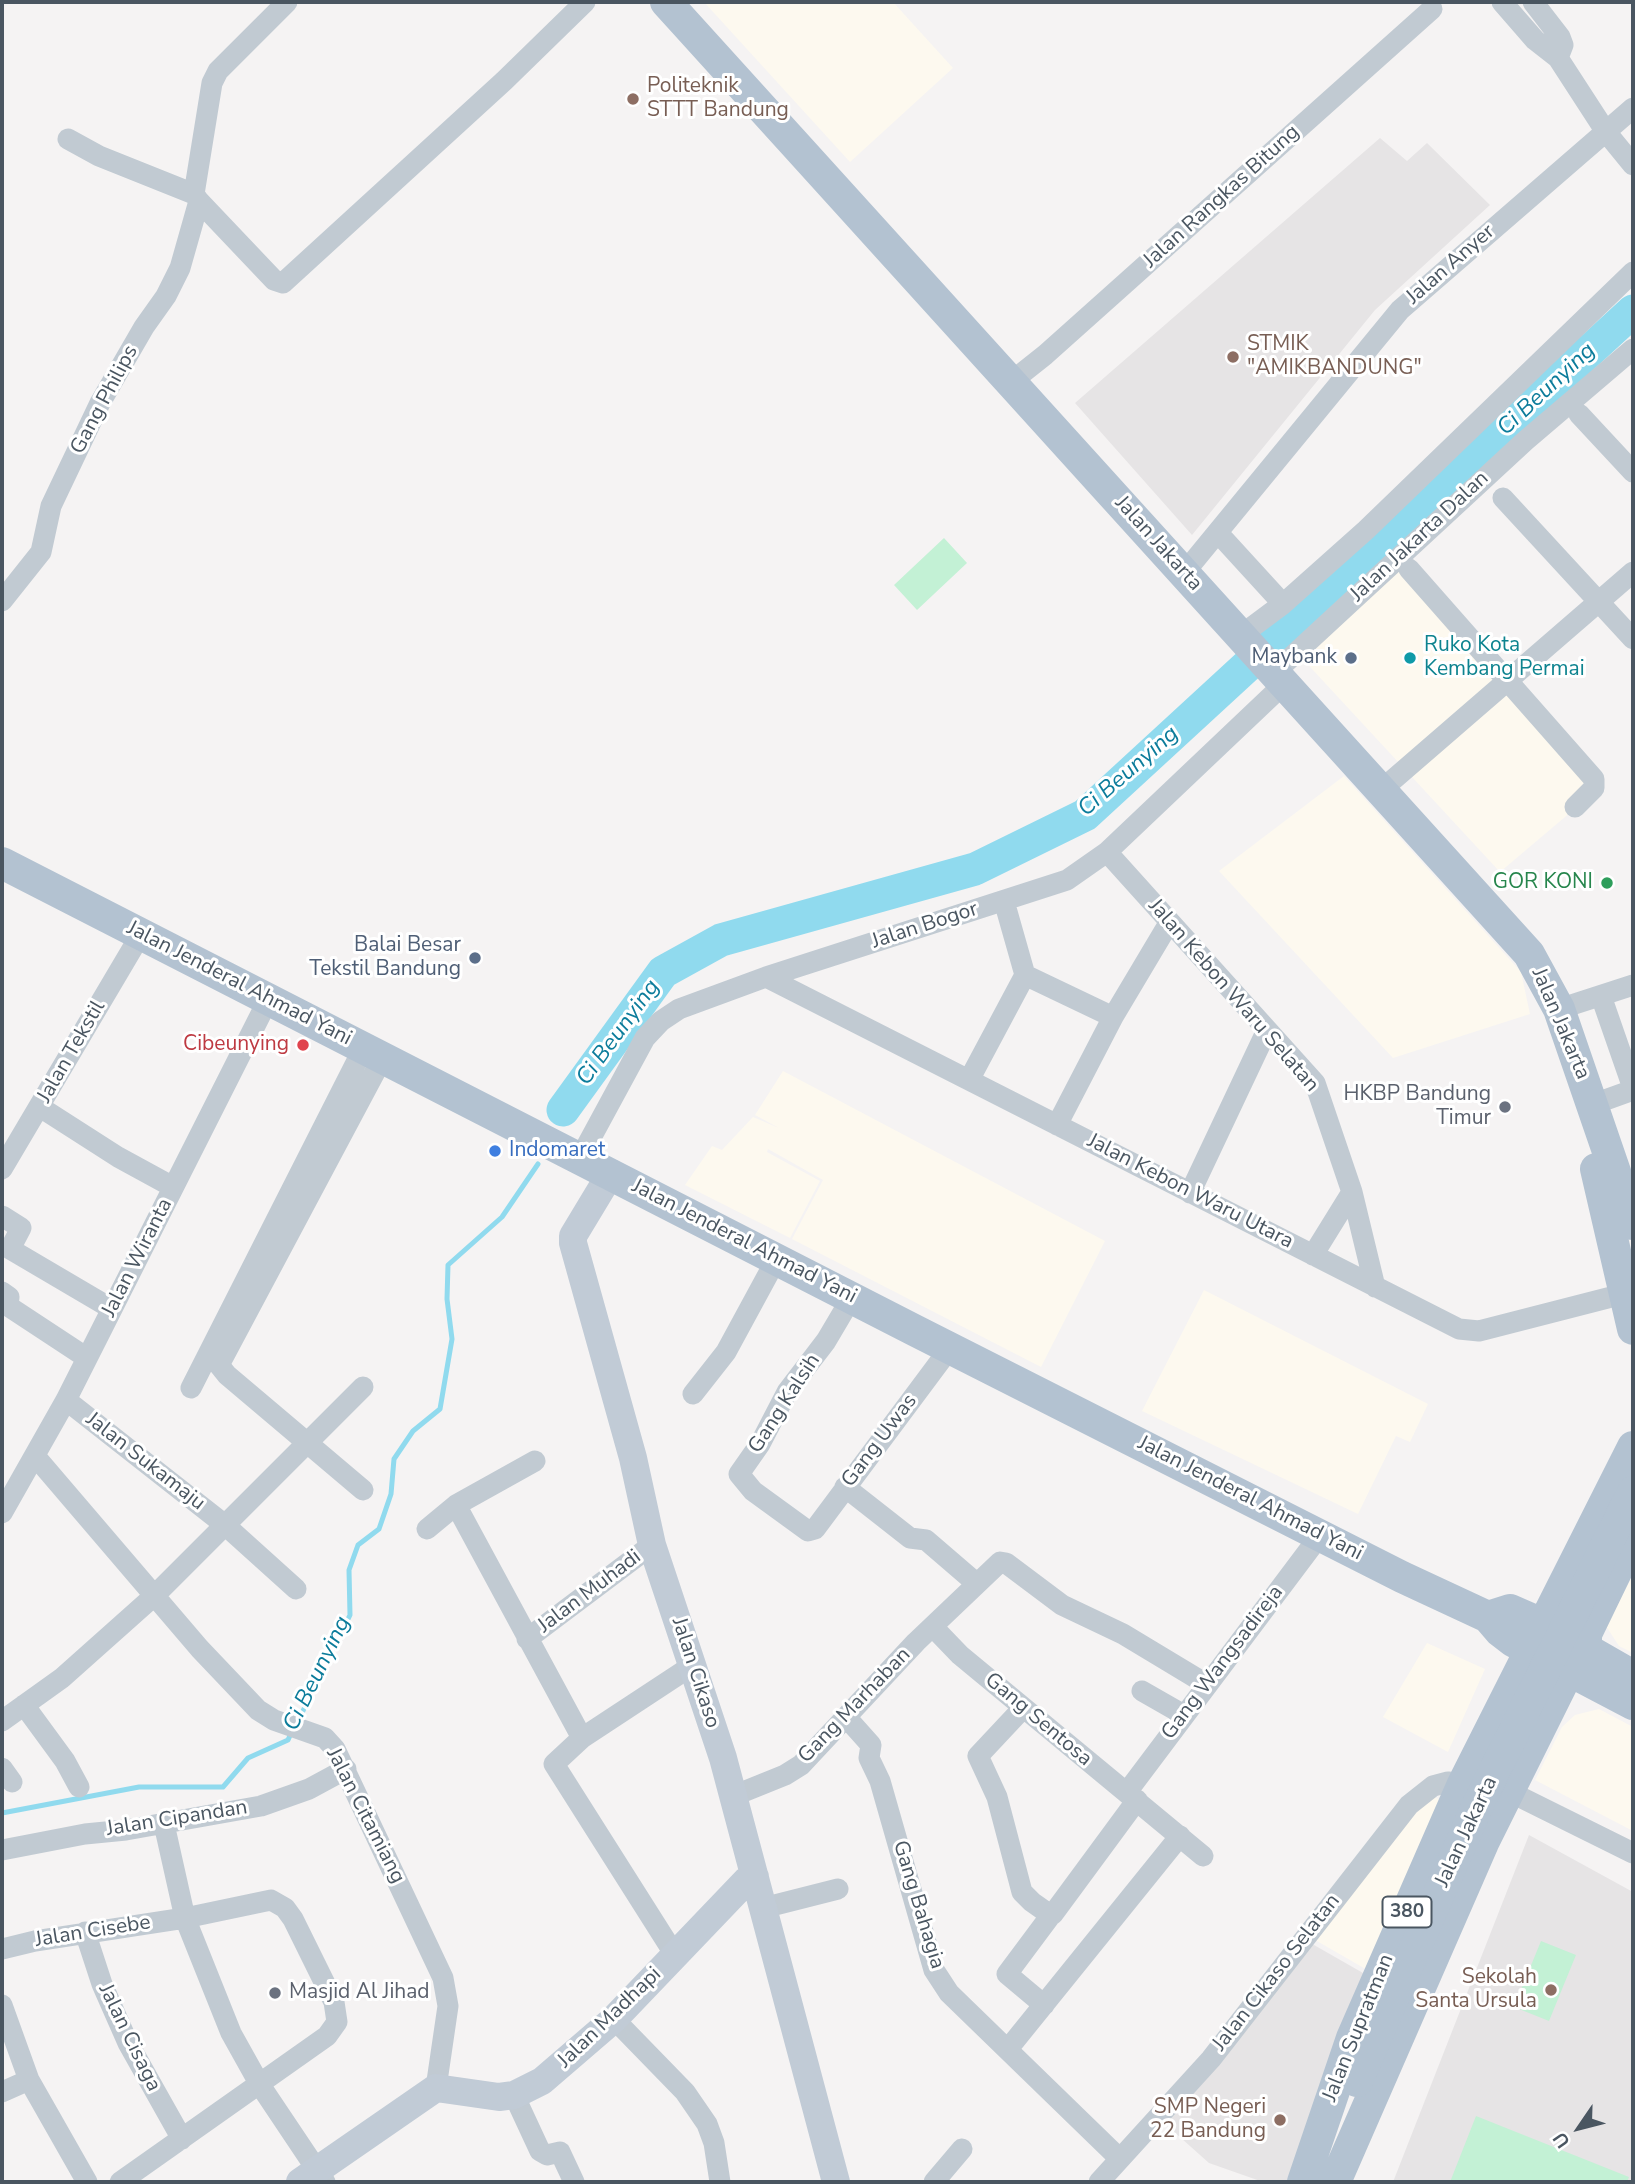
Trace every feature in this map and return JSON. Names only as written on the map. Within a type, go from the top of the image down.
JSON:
[{"type":"main road","name":"Jalan Jakarta","points":[[666,2],[1528,954],[1559,1009],[1629,1213]]},
{"type":"main road","name":"Jalan Jenderal Ahmad Yani","points":[[2,863],[950,1348],[1488,1617],[1500,1631],[1633,1704]]},
{"type":"main road","name":"Jalan Jakarta","points":[[1596,1111],[1619,1131],[1633,1167]]},
{"type":"main road","points":[[1596,1111],[1589,1139],[1627,1293],[1633,1329]]},
{"type":"main road","points":[[1532,1647],[1633,1447]]},
{"type":"main road","name":"Jalan Jakarta","points":[[1326,2182],[1357,2081],[1479,1802],[1633,1492]]},
{"type":"main road","points":[[1572,1669],[1633,1537]]},
{"type":"main road","name":"Jalan Supratman","points":[[1303,2182],[1352,2038],[1463,1784],[1532,1647]]},
{"type":"main road","name":"Jalan Jenderal Ahmad Yani","points":[[1572,1669],[1633,1676]]},
{"type":"main road","name":"Jalan Supratman","points":[[1335,2182],[1441,1935],[1508,1791],[1572,1669]]},
{"type":"street","name":"Gang Philips","points":[[2,601],[41,552],[51,506],[100,403],[144,327],[166,296],[180,268],[196,198],[207,109],[218,71],[287,2]]},
{"type":"street","points":[[68,139],[99,156],[196,198],[274,280],[283,283],[504,81],[584,2]]},
{"type":"street","points":[[1502,2],[1535,40],[1558,58],[1606,132],[1633,165]]},
{"type":"street","points":[[1532,2],[1560,37],[1563,45],[1558,58]]},
{"type":"street","name":"Jalan Rangkas Bitung","points":[[1011,382],[1045,355],[1432,9]]},
{"type":"street","name":"Jalan Anyer","points":[[1184,573],[1219,534],[1400,310],[1633,108]]},
{"type":"street","points":[[1242,638],[1366,530],[1633,272]]},
{"type":"street","name":"Jalan Jakarta Dalan","points":[[1276,676],[1525,441],[1633,349]]},
{"type":"street","points":[[1579,414],[1633,472]]},
{"type":"street","points":[[1503,498],[1633,639]]},
{"type":"street","points":[[1219,534],[1283,604]]},
{"type":"street","points":[[1409,569],[1594,779],[1594,788],[1575,807]]},
{"type":"street","points":[[1380,791],[1633,572]]},
{"type":"street","name":"Jalan Bogor","points":[[580,1158],[645,1038],[661,1021],[679,1009],[766,977],[1067,880],[1107,852],[1276,676]]},
{"type":"street","name":"Jalan Kebon Waru Selatan","points":[[1107,852],[1315,1083],[1352,1192],[1375,1287]]},
{"type":"street","points":[[969,1080],[1025,975],[1003,901]]},
{"type":"street","points":[[1056,1125],[1112,1017],[1169,923]]},
{"type":"street","name":"Jalan Tekstil","points":[[2,1169],[141,934]]},
{"type":"street","points":[[1025,975],[1112,1017]]},
{"type":"street","name":"Jalan Kebon Waru Utara","points":[[766,977],[1313,1255],[1441,1323],[1459,1329],[1479,1331],[1627,1293]]},
{"type":"street","points":[[1559,1009],[1633,985]]},
{"type":"street","points":[[1596,1111],[1633,1089],[1601,996]]},
{"type":"street","name":"Jalan Wiranta","points":[[2,1513],[66,1400],[268,1000]]},
{"type":"street","points":[[1190,1193],[1267,1030]]},
{"type":"street","points":[[191,1388],[373,1052]]},
{"type":"street","points":[[363,1490],[227,1375],[219,1363],[246,1318],[373,1052]]},
{"type":"street","points":[[40,1107],[118,1157],[173,1187]]},
{"type":"street","name":"Jalan Cikaso","points":[[611,1173],[573,1236],[573,1243],[633,1458],[652,1545],[693,1665],[733,1796],[836,2182]]},
{"type":"street","points":[[1313,1255],[1352,1192]]},
{"type":"street","points":[[2,1216],[21,1228],[10,1249],[112,1309]]},
{"type":"street","points":[[693,1394],[726,1352],[777,1258]]},
{"type":"street","points":[[2,1292],[9,1297],[8,1306],[87,1358]]},
{"type":"street","name":"Gang Kalsih","points":[[808,1531],[753,1491],[739,1474],[760,1444],[787,1392],[826,1341],[852,1297]]},
{"type":"street","name":"Gang Uwas","points":[[808,1531],[815,1529],[950,1348]]},
{"type":"street","points":[[2,1721],[62,1678],[154,1596],[363,1387]]},
{"type":"street","name":"Jalan Sukamaju","points":[[66,1400],[225,1525],[296,1589]]},
{"type":"street","name":"Jalan Citamiang","points":[[35,1456],[154,1596],[262,1714],[331,1743],[346,1769],[436,1959],[448,1994],[442,2061],[436,2088]]},
{"type":"street","points":[[427,1529],[456,1505],[535,1461]]},
{"type":"street","points":[[845,1488],[911,1538],[926,1540],[981,1578]]},
{"type":"street","points":[[456,1505],[582,1738]]},
{"type":"street","name":"Gang Wangsadireja","points":[[1044,2005],[1007,1974],[1051,1915],[1184,1715],[1321,1534]]},
{"type":"street","name":"Jalan Muhadi","points":[[527,1639],[652,1545]]},
{"type":"street","points":[[934,1628],[981,1578],[1000,1562],[1006,1563],[1062,1605],[1123,1634],[1206,1685]]},
{"type":"street","name":"Gang Sentosa","points":[[934,1628],[1023,1708],[1203,1856]]},
{"type":"street","name":"Gang Marhaban","points":[[733,1796],[786,1775],[801,1765],[916,1642],[934,1628]]},
{"type":"street","points":[[675,1955],[554,1764],[582,1738],[693,1665]]},
{"type":"street","points":[[1142,1690],[1184,1715]]},
{"type":"street","points":[[24,1705],[65,1761],[79,1787]]},
{"type":"street","points":[[1023,1708],[978,1756],[997,1797],[1022,1892],[1051,1915]]},
{"type":"street","name":"Gang Bahagia","points":[[846,1717],[871,1745],[869,1758],[880,1782],[934,1970],[950,1993],[1120,2159]]},
{"type":"street","name":"Jalan Cipandan","points":[[2,1850],[261,1806],[309,1789],[346,1769]]},
{"type":"street","name":"Jalan Cikaso Selatan","points":[[1099,2182],[1211,2059],[1409,1805],[1433,1786],[1448,1782],[1463,1784]]},
{"type":"street","points":[[1508,1791],[1633,1853]]},
{"type":"street","points":[[164,1824],[185,1918],[231,2033],[315,2178],[436,2088]]},
{"type":"street","points":[[1008,2049],[1180,1836]]},
{"type":"street","name":"Jalan Madhapi","points":[[436,2088],[472,2095],[514,2095],[542,2081],[614,2019],[747,1880],[755,1877]]},
{"type":"street","points":[[763,1908],[838,1889]]},
{"type":"street","name":"Jalan Cisebe","points":[[2,1949],[85,1932],[185,1918],[271,1900],[285,1908],[293,1919],[334,2002],[337,2022],[327,2036],[260,2085]]},
{"type":"street","name":"Jalan Cisaga","points":[[85,1932],[102,1984],[128,2043],[182,2140]]},
{"type":"street","points":[[2,2005],[29,2080],[87,2182]]},
{"type":"street","points":[[614,2019],[685,2092],[707,2124],[714,2144],[720,2182]]},
{"type":"street","points":[[2,2092],[29,2080]]},
{"type":"street","points":[[120,2182],[260,2085]]},
{"type":"street","points":[[514,2095],[540,2151],[547,2155],[560,2152],[574,2182]]},
{"type":"street","points":[[934,2182],[962,2149]]},
{"type":"shaded area","points":[[704,2],[893,2],[953,68],[850,162]]},
{"type":"shaded area","name":"STMIK \"AMIKBANDUNG\"","points":[[1380,138],[1407,161],[1427,143],[1490,205],[1375,310],[1192,535],[1075,403]]},
{"type":"shaded area","points":[[1402,562],[1604,784],[1500,872],[1300,656]]},
{"type":"shaded area","points":[[1344,776],[1521,972],[1530,1014],[1393,1058],[1219,871]]},
{"type":"shaded area","points":[[783,1071],[1105,1241],[1041,1367],[792,1239],[823,1180],[768,1149],[767,1152],[820,1181],[790,1238],[685,1185],[712,1146],[722,1150],[753,1117],[779,1128],[755,1115]]},
{"type":"shaded area","points":[[1204,1290],[1428,1404],[1410,1442],[1396,1436],[1358,1514],[1142,1411]]},
{"type":"shaded area","points":[[1633,1575],[1633,1653],[1619,1646],[1606,1626]]},
{"type":"shaded area","points":[[1427,1643],[1485,1669],[1448,1752],[1383,1717]]},
{"type":"shaded area","points":[[1599,1709],[1633,1727],[1633,1831],[1535,1780],[1562,1727],[1575,1715]]},
{"type":"shaded area","points":[[1423,1790],[1448,1805],[1369,1971],[1310,1937]]},
{"type":"shaded area","name":"Sekolah Santa Ursula","points":[[1529,1835],[1633,1892],[1633,2182],[1393,2182]]},
{"type":"shaded area","points":[[1307,1941],[1370,1977],[1287,2182],[1263,2182],[1209,2163],[1163,2122]]},
{"type":"green space","points":[[944,538],[967,563],[917,610],[894,585]]},
{"type":"green space","points":[[1541,1941],[1576,1955],[1549,2021],[1514,2007]]},
{"type":"green space","points":[[1476,2116],[1629,2177],[1627,2182],[1450,2182]]},
{"type":"waterway","name":"Ci Beunying","points":[[563,1110],[663,972],[721,940],[975,869],[1085,815],[1633,311]]},
{"type":"waterway","name":"Ci Beunying","points":[[297,1723],[350,1615],[349,1570],[358,1545],[379,1529],[391,1494],[394,1459],[413,1431],[440,1409],[452,1339],[447,1299],[448,1265],[502,1217],[538,1164]]},
{"type":"waterway","name":"Ci Beunying","points":[[2,1813],[139,1787],[223,1787],[248,1758],[288,1740],[292,1731]]},
{"type":"place","name":"Politeknik STTT Bandung","points":[[633,99]]},
{"type":"place","name":"STMIK \"AMIKBANDUNG\"","points":[[1233,357]]},
{"type":"place","name":"Maybank","points":[[1351,658]]},
{"type":"place","name":"Ruko Kota Kembang Permai","points":[[1410,658]]},
{"type":"place","name":"GOR KONI","points":[[1607,883]]},
{"type":"place","name":"Balai Besar Tekstil Bandung","points":[[475,958]]},
{"type":"place","name":"Cibeunying","points":[[303,1045]]},
{"type":"place","name":"HKBP Bandung Timur","points":[[1505,1107]]},
{"type":"place","name":"Indomaret","points":[[495,1151]]},
{"type":"place","name":"Sekolah Santa Ursula","points":[[1551,1990]]},
{"type":"place","name":"Masjid Al Jihad","points":[[275,1993]]},
{"type":"place","name":"SMP Negeri 22 Bandung","points":[[1280,2120]]}]
